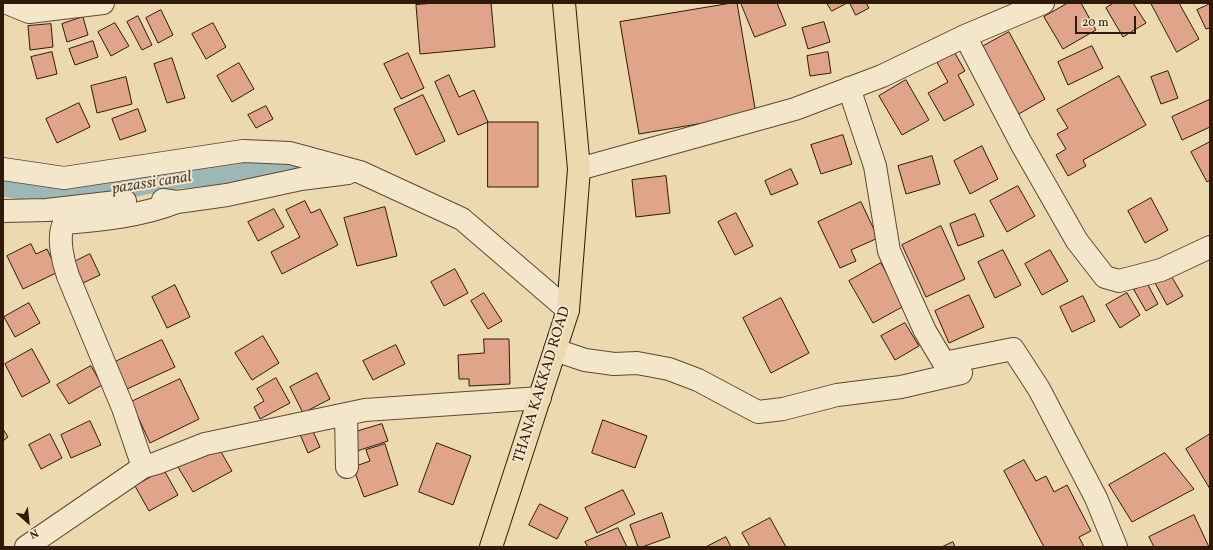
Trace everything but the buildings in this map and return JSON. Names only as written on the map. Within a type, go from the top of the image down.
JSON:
[{"type":"main road","name":"THANA KAKKAD ROAD","points":[[491,547],[568,310],[579,169],[564,3]]},
{"type":"street","points":[[7,3],[29,12],[103,3]]},
{"type":"street","points":[[579,169],[795,108],[882,76],[965,36],[1043,3]]},
{"type":"street","points":[[965,36],[1021,143],[1077,241],[1105,277],[1119,281],[1161,270],[1210,247]]},
{"type":"street","points":[[556,350],[592,361],[614,364],[638,363],[669,369],[698,380],[758,412],[784,409],[837,395],[901,387],[961,373],[944,363],[925,331],[889,251],[875,166],[849,88]]},
{"type":"street","points":[[3,169],[64,178],[243,151],[290,153],[360,172],[462,219],[568,310]]},
{"type":"street","points":[[143,467],[123,408],[64,266],[60,230],[64,223],[137,214],[162,208],[177,202],[227,195],[301,178],[360,172]]},
{"type":"street","points":[[3,211],[47,210],[154,198],[177,202]]},
{"type":"street","points":[[944,363],[1013,349],[1039,390],[1096,498],[1116,547]]},
{"type":"street","points":[[26,547],[143,467],[205,444],[365,410],[540,398]]},
{"type":"street","points":[[346,414],[347,467]]},
{"type":"waterway","name":"pazassi canal","points":[[3,186],[75,197],[179,178],[302,167]]}]
